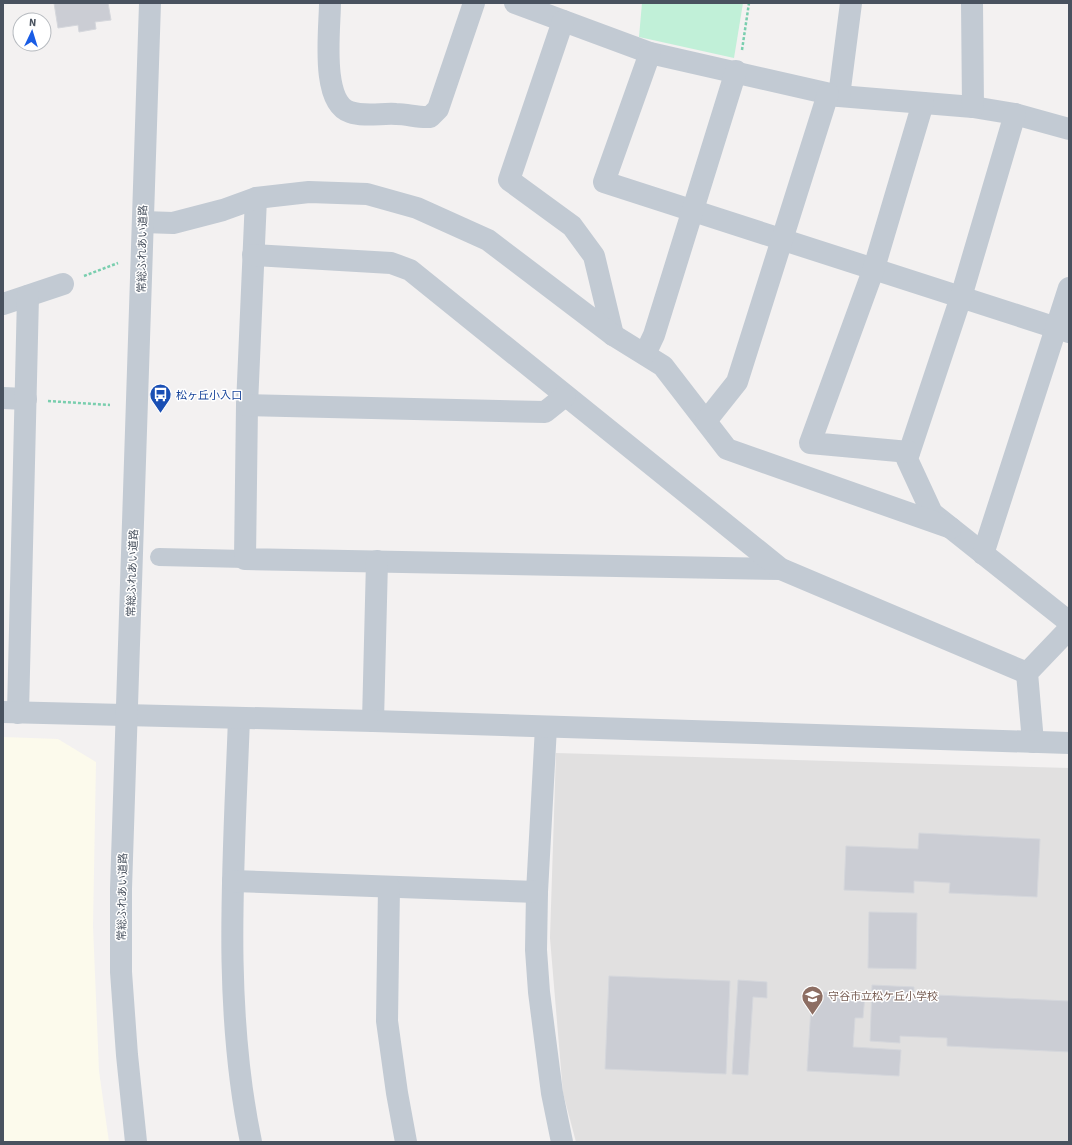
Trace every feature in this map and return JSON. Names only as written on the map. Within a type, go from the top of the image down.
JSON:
[{"type":"street","name":"常総ふれあい道路","points":[[136,1142],[120,972],[150,3]]},
{"type":"street","points":[[330,3],[329,65],[332,86],[337,102],[350,112],[398,114],[417,118],[430,117],[438,109],[474,3]]},
{"type":"street","points":[[516,3],[650,53],[736,71],[834,95],[973,108],[1015,114],[1069,129]]},
{"type":"street","points":[[706,421],[737,382],[782,239],[834,95],[851,3]]},
{"type":"street","points":[[972,3],[973,108]]},
{"type":"street","points":[[563,21],[509,180],[572,226],[594,256],[613,335]]},
{"type":"street","points":[[650,53],[604,182],[1063,330]]},
{"type":"street","points":[[645,354],[654,335],[736,71]]},
{"type":"street","points":[[909,452],[810,442],[874,268],[924,103]]},
{"type":"street","points":[[1015,114],[961,297],[907,460],[932,513],[1069,622]]},
{"type":"street","points":[[143,222],[173,223],[223,210],[256,198],[308,192],[367,194],[417,208],[488,240],[613,335],[663,366],[728,449],[951,528]]},
{"type":"street","points":[[246,558],[247,405],[256,198]]},
{"type":"street","points":[[253,255],[391,263],[410,270],[781,569],[1027,673]]},
{"type":"street","points":[[3,304],[63,284]]},
{"type":"street","points":[[983,554],[1063,330],[1069,288]]},
{"type":"street","points":[[28,296],[26,399],[12,549],[11,713],[373,721],[1069,743]]},
{"type":"street","points":[[247,405],[545,412],[565,396]]},
{"type":"street","points":[[3,398],[26,399]]},
{"type":"street","points":[[158,557],[781,569]]},
{"type":"street","points":[[373,721],[377,561]]},
{"type":"street","points":[[1033,742],[1027,673],[1069,629]]},
{"type":"street","points":[[239,718],[233,881],[234,997],[244,1106],[251,1142]]},
{"type":"street","points":[[546,727],[537,892],[536,950],[539,992],[552,1093],[562,1142]]},
{"type":"street","points":[[233,881],[537,892]]},
{"type":"street","points":[[389,887],[387,1021],[397,1093],[406,1142]]},
{"type":"path","points":[[736,71],[741,54],[750,3]]},
{"type":"path","points":[[63,284],[118,263]]},
{"type":"path","points":[[26,399],[110,404]]},
{"type":"shaded area","points":[[3,737],[58,739],[96,762],[93,926],[99,1071],[109,1142],[3,1142]]},
{"type":"shaded area","name":"守谷市立松ケ丘小学校","points":[[556,753],[1069,768],[1069,1142],[576,1142],[563,1093],[550,938]]},
{"type":"green space","points":[[642,3],[743,3],[734,58],[639,37]]},
{"type":"building","points":[[54,3],[108,3],[111,20],[95,22],[96,29],[79,32],[78,25],[58,28]]},
{"type":"building","points":[[919,833],[1040,839],[1037,897],[949,893],[950,883],[914,881],[914,893],[844,890],[846,846],[918,849]]},
{"type":"building","points":[[869,912],[917,913],[916,969],[868,968]]},
{"type":"building","points":[[609,976],[730,981],[726,1074],[605,1069]]},
{"type":"building","points":[[738,980],[767,982],[767,998],[753,997],[748,1075],[732,1074]]},
{"type":"building","points":[[872,985],[914,987],[914,994],[1069,1001],[1069,1052],[947,1046],[947,1038],[900,1036],[900,1043],[870,1041]]},
{"type":"building","points":[[812,991],[865,995],[863,1018],[855,1018],[853,1047],[901,1050],[899,1076],[807,1071]]},
{"type":"place","name":"松ヶ丘小入口","points":[[161,414]]},
{"type":"place","name":"守谷市立松ケ丘小学校","points":[[813,1016]]}]
